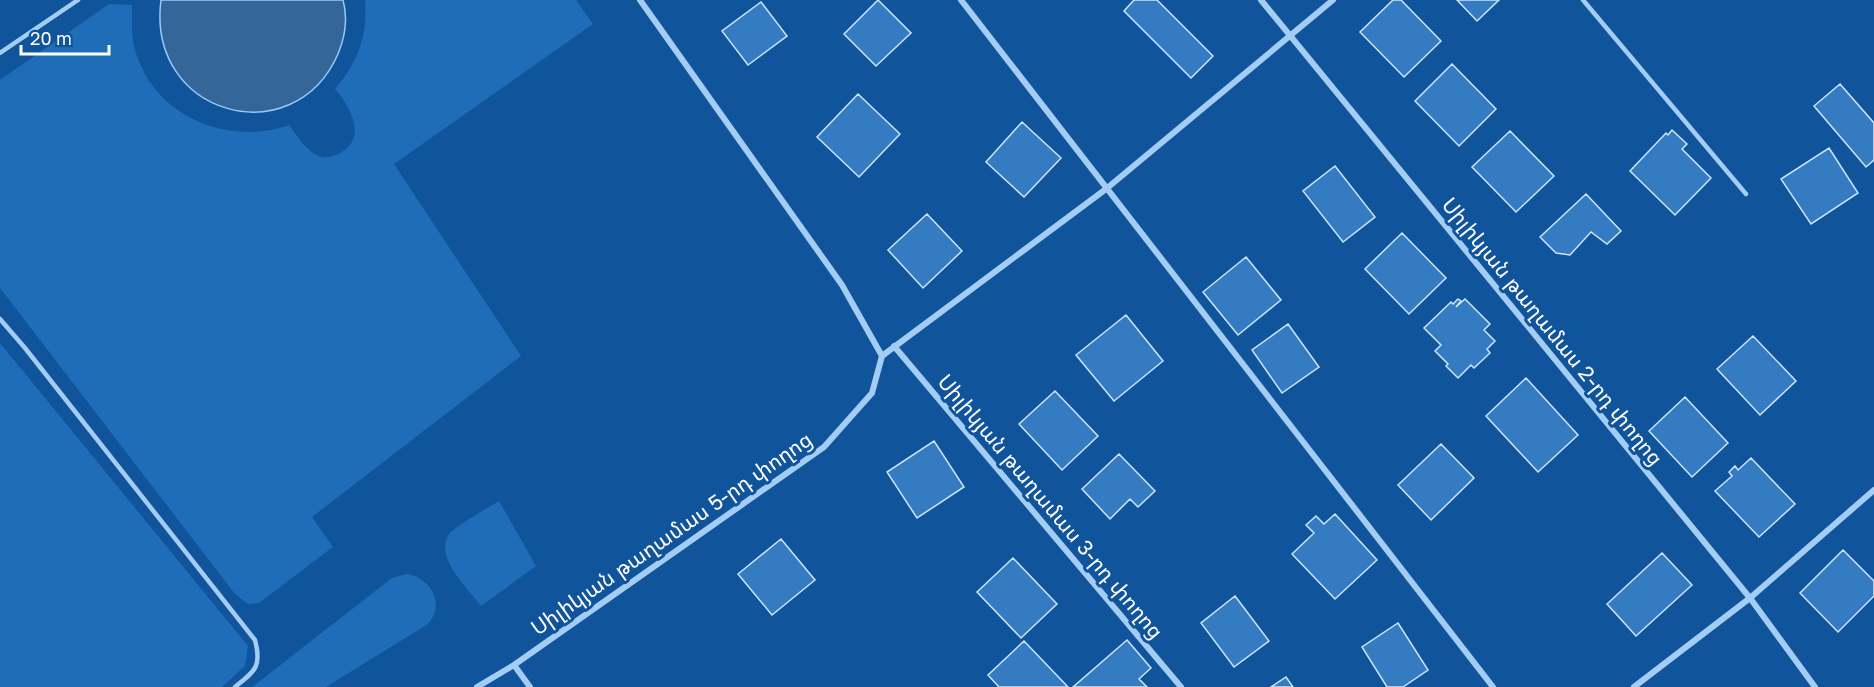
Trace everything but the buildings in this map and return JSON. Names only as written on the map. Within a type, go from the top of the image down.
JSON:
[{"type":"street","points":[[640,0],[842,285],[882,356],[1106,189],[1333,0]]},
{"type":"street","points":[[961,0],[1493,687]]},
{"type":"street","name":"Սիլիկյան թաղամաս 2-րդ փողոց","points":[[1261,0],[1750,598],[1815,687]]},
{"type":"street","name":"Սիլիկյան թաղամաս 3-րդ փողոց","points":[[894,346],[1181,687]]},
{"type":"street","name":"Սիլիկյան թաղամաս 5-րդ փողոց","points":[[477,687],[514,665],[824,447],[872,393],[882,356]]},
{"type":"street","points":[[1634,687],[1750,598],[1874,490]]},
{"type":"street","points":[[514,665],[530,687]]},
{"type":"lane","points":[[0,53],[78,0]]},
{"type":"lane","points":[[1583,0],[1746,194]]},
{"type":"lane","points":[[0,318],[255,640],[260,657],[253,672],[235,687]]},
{"type":"shaded area","points":[[161,0],[343,0],[344,34],[338,54],[317,85],[290,104],[259,112],[227,108],[199,95],[176,72],[162,40]]},
{"type":"shaded area","points":[[365,0],[576,0],[593,24],[394,164],[521,356],[312,517],[333,547],[259,603],[248,604],[235,594],[0,288],[0,80],[109,4],[132,5],[133,38],[137,56],[147,78],[161,96],[179,111],[198,122],[220,129],[243,132],[266,131],[289,125],[311,152],[327,157],[340,153],[348,147],[355,131],[351,113],[335,89],[350,69],[360,48],[365,25]]},
{"type":"shaded area","points":[[0,343],[248,646],[245,666],[222,687],[0,687]]},
{"type":"shaded area","points":[[499,501],[536,566],[481,606],[454,572],[446,553],[445,543],[452,531]]},
{"type":"shaded area","points":[[407,574],[416,576],[429,586],[436,600],[436,608],[428,624],[326,687],[252,687],[392,578]]}]
